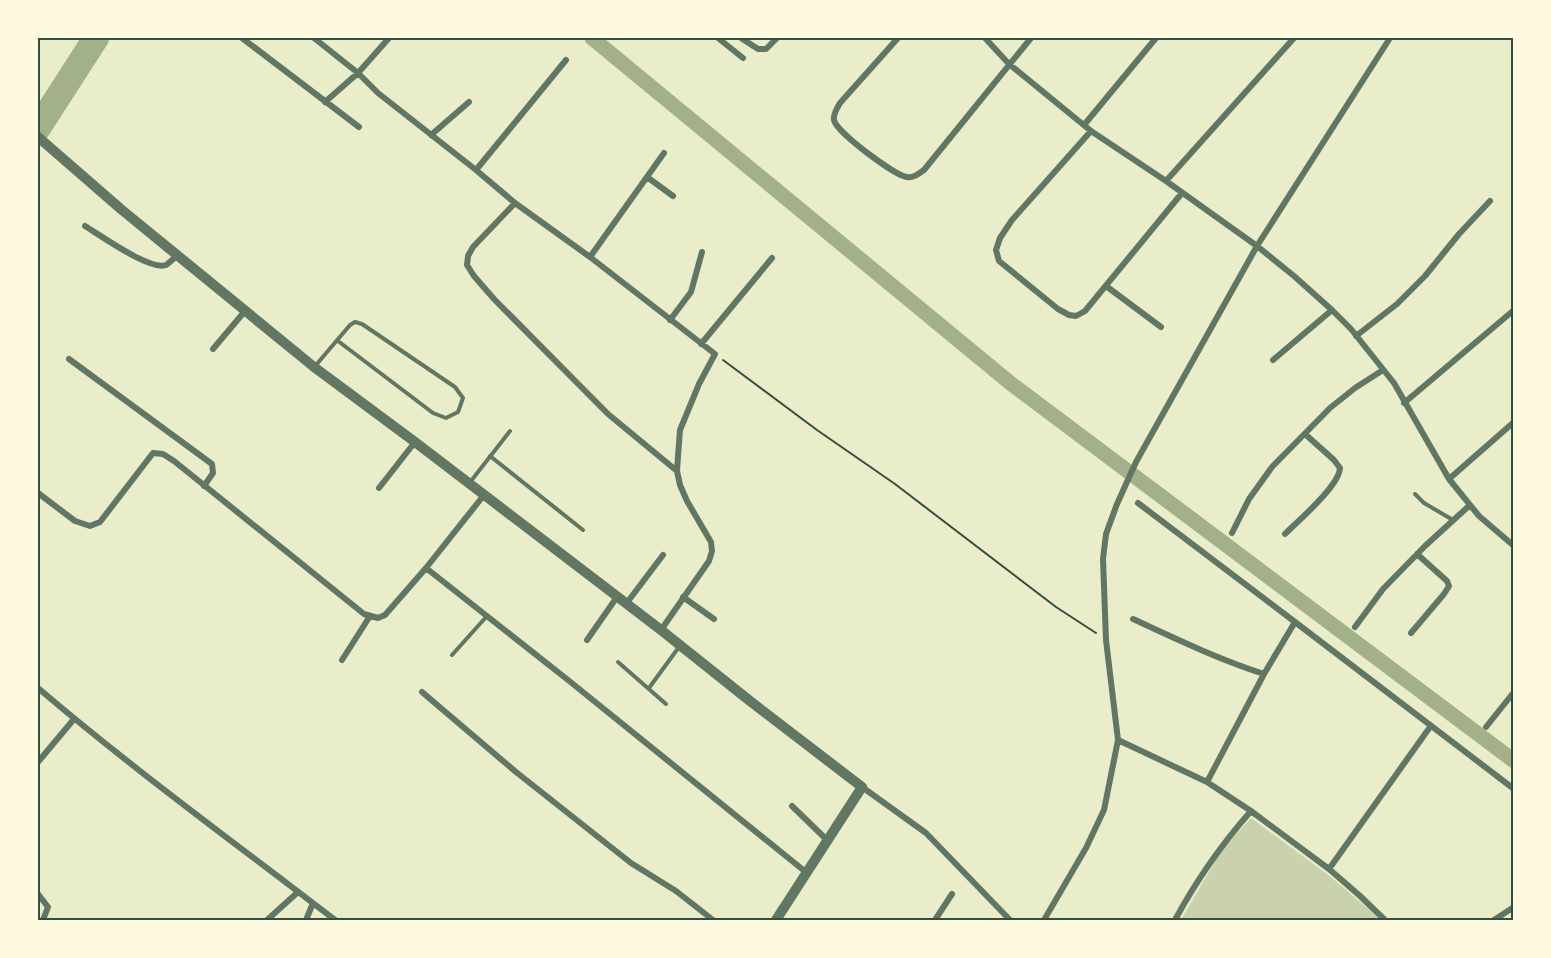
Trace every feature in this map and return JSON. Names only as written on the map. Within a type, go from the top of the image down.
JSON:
[{"type":"street","points":[[242,38],[359,127]]},
{"type":"street","points":[[314,38],[358,73],[378,93],[515,203],[590,257],[715,354],[699,384],[680,430],[677,471],[680,485],[706,532],[712,551],[709,561],[661,630]]},
{"type":"street","points":[[325,102],[358,73],[389,38]]},
{"type":"street","points":[[718,38],[744,58]]},
{"type":"street","points":[[741,38],[758,49],[766,49],[777,38]]},
{"type":"street","points":[[898,38],[840,103],[834,115],[834,123],[844,134],[892,171],[907,177],[915,176],[924,170],[1031,38]]},
{"type":"street","points":[[985,38],[1009,64],[1091,131],[1257,246],[1332,310],[1394,383],[1449,479],[1479,516],[1514,546]]},
{"type":"street","points":[[1084,125],[1156,38]]},
{"type":"street","points":[[1166,181],[1294,38]]},
{"type":"street","points":[[1044,921],[1086,848],[1104,810],[1118,740],[1106,640],[1103,559],[1106,534],[1117,504],[1136,462],[1257,246],[1390,38]]},
{"type":"street","points":[[476,170],[566,60]]},
{"type":"street","points":[[431,135],[469,102]]},
{"type":"street","points":[[1091,131],[1012,220],[1000,238],[996,250],[999,261],[1058,309],[1076,316],[1085,310],[1182,193]]},
{"type":"street","points":[[38,137],[177,256],[314,367],[622,600],[862,787],[926,833],[1010,921]]},
{"type":"street","points":[[590,257],[664,153]]},
{"type":"street","points":[[647,177],[673,196]]},
{"type":"street","points":[[1356,336],[1397,304],[1425,276],[1459,234],[1490,201]]},
{"type":"street","points":[[515,203],[473,247],[468,256],[467,265],[494,299],[608,414],[677,471]]},
{"type":"street","points":[[85,226],[153,265],[166,265],[177,256]]},
{"type":"street","points":[[670,320],[690,292],[702,252]]},
{"type":"street","points":[[701,344],[772,258]]},
{"type":"street","points":[[1106,286],[1161,327]]},
{"type":"street","points":[[1273,360],[1332,310]]},
{"type":"street","points":[[1404,403],[1514,310]]},
{"type":"street","points":[[213,349],[245,311]]},
{"type":"street","points":[[69,359],[212,464],[213,473],[204,486]]},
{"type":"street","points":[[1232,533],[1249,499],[1272,467],[1330,408],[1383,370]]},
{"type":"street","points":[[1449,479],[1514,422]]},
{"type":"street","points":[[1285,534],[1334,485],[1340,475],[1340,468],[1334,460],[1305,434]]},
{"type":"street","points":[[379,488],[415,442]]},
{"type":"street","points":[[38,493],[75,521],[90,526],[100,522],[153,453],[163,454],[364,614],[378,618],[385,615],[426,568],[484,495]]},
{"type":"street","points":[[1138,503],[1514,789]]},
{"type":"street","points":[[1355,627],[1383,589],[1470,505]]},
{"type":"street","points":[[1411,633],[1449,586],[1447,580],[1417,554]]},
{"type":"street","points":[[587,640],[663,555]]},
{"type":"street","points":[[426,568],[807,873]]},
{"type":"street","points":[[683,597],[714,619]]},
{"type":"street","points":[[342,660],[370,616]]},
{"type":"street","points":[[1133,619],[1214,656],[1264,674]]},
{"type":"street","points":[[1207,782],[1264,674],[1295,622]]},
{"type":"street","points":[[38,688],[74,719],[335,921]]},
{"type":"street","points":[[422,692],[516,772],[625,859],[676,891],[713,921]]},
{"type":"street","points":[[1486,728],[1514,692]]},
{"type":"street","points":[[38,762],[74,719]]},
{"type":"street","points":[[1329,869],[1430,727]]},
{"type":"street","points":[[1118,740],[1207,782],[1251,811],[1329,869],[1385,921]]},
{"type":"street","points":[[776,921],[862,787]]},
{"type":"street","points":[[792,806],[827,840]]},
{"type":"street","points":[[1175,921],[1194,886],[1219,850],[1251,811]]},
{"type":"street","points":[[267,921],[298,892]]},
{"type":"street","points":[[38,894],[48,907],[43,921]]},
{"type":"street","points":[[935,921],[952,894]]},
{"type":"street","points":[[306,921],[313,903]]},
{"type":"street","points":[[1494,921],[1514,907]]},
{"type":"lane","points":[[314,367],[350,325],[355,322],[362,324],[455,387],[463,398],[458,411],[446,418],[433,412],[338,341]]},
{"type":"lane","points":[[468,484],[510,431]]},
{"type":"lane","points":[[490,456],[584,530]]},
{"type":"lane","points":[[1415,494],[1424,503],[1454,521]]},
{"type":"lane","points":[[452,655],[487,615]]},
{"type":"lane","points":[[649,688],[680,645]]},
{"type":"lane","points":[[618,662],[666,704]]},
{"type":"path","points":[[715,354],[817,430],[895,484],[1056,607],[1106,640]]},
{"type":"green space","points":[[1251,818],[1331,877],[1381,920],[1181,920],[1221,851]]},
{"type":"waterway","points":[[38,128],[96,38]]},
{"type":"waterway","points":[[592,38],[1009,382],[1514,761]]}]
